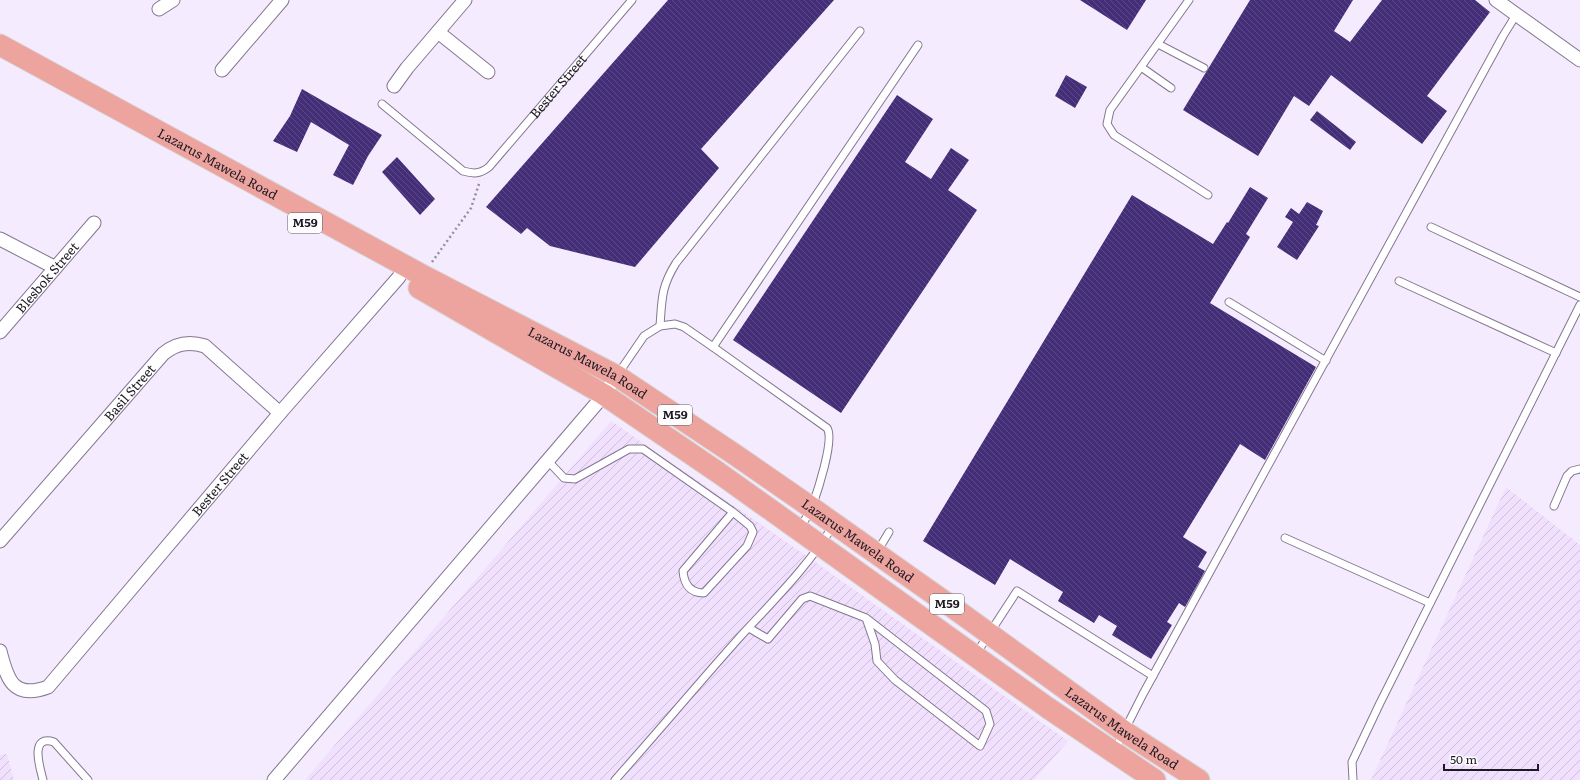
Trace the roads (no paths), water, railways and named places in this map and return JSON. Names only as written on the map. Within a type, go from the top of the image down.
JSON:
[{"type":"main road","name":"Lazarus Mawela Road","points":[[0,45],[409,273],[603,394],[719,473],[974,656],[1154,780]]},
{"type":"main road","name":"Lazarus Mawela Road","points":[[0,57],[312,226],[617,376],[812,508],[1125,732],[1199,780]]},
{"type":"street","points":[[158,9],[173,0]]},
{"type":"street","points":[[222,70],[282,0]]},
{"type":"street","points":[[394,86],[407,68],[465,0]]},
{"type":"street","points":[[1496,0],[1580,60]]},
{"type":"street","points":[[438,32],[488,72]]},
{"type":"street","name":"Blesbok Street","points":[[0,332],[54,267],[94,223]]},
{"type":"street","points":[[0,239],[54,267]]},
{"type":"street","name":"Bester Street","points":[[0,651],[5,672],[18,688],[27,692],[37,691],[48,687],[280,413],[409,273]]},
{"type":"street","name":"Basil Street","points":[[0,541],[163,354],[175,346],[190,343],[205,346],[280,413]]},
{"type":"street","points":[[274,780],[597,403],[617,376]]},
{"type":"lane","name":"Bester Street","points":[[382,104],[463,171],[477,173],[484,171],[632,0]]},
{"type":"lane","points":[[1189,0],[1110,110],[1108,124],[1114,135],[1208,195]]},
{"type":"lane","points":[[1113,753],[1153,676],[1503,36],[1516,15]]},
{"type":"lane","points":[[660,326],[663,288],[676,263],[860,31]]},
{"type":"lane","points":[[1158,44],[1204,68]]},
{"type":"lane","points":[[713,347],[918,45]]},
{"type":"lane","points":[[1141,67],[1171,88]]},
{"type":"lane","points":[[1431,227],[1580,297]]},
{"type":"lane","points":[[1399,281],[1556,353]]},
{"type":"lane","points":[[1229,302],[1326,361]]},
{"type":"lane","points":[[1353,780],[1352,762],[1380,703],[1580,305]]},
{"type":"lane","points":[[617,376],[644,336],[660,326],[675,324],[684,328],[713,347],[812,417],[829,431],[828,452],[812,508],[798,530]]},
{"type":"lane","points":[[547,460],[564,478],[575,479],[629,449],[643,450],[733,512],[750,526],[753,532],[747,546],[704,593],[697,593],[688,587],[684,580],[683,571],[733,512]]},
{"type":"lane","points":[[1554,506],[1567,476],[1572,471],[1580,470]]},
{"type":"lane","points":[[615,780],[749,628],[776,600],[821,546],[834,524]]},
{"type":"lane","points":[[875,553],[889,532]]},
{"type":"lane","points":[[1285,538],[1430,603]]},
{"type":"lane","points":[[974,656],[1017,591],[1153,676]]},
{"type":"lane","points":[[749,628],[768,639],[802,599],[810,596],[866,618],[986,711],[990,724],[980,746],[895,680],[877,661],[875,644],[866,618]]},
{"type":"lane","points":[[43,780],[38,757],[38,747],[43,741],[47,740],[54,742],[88,780]]}]
